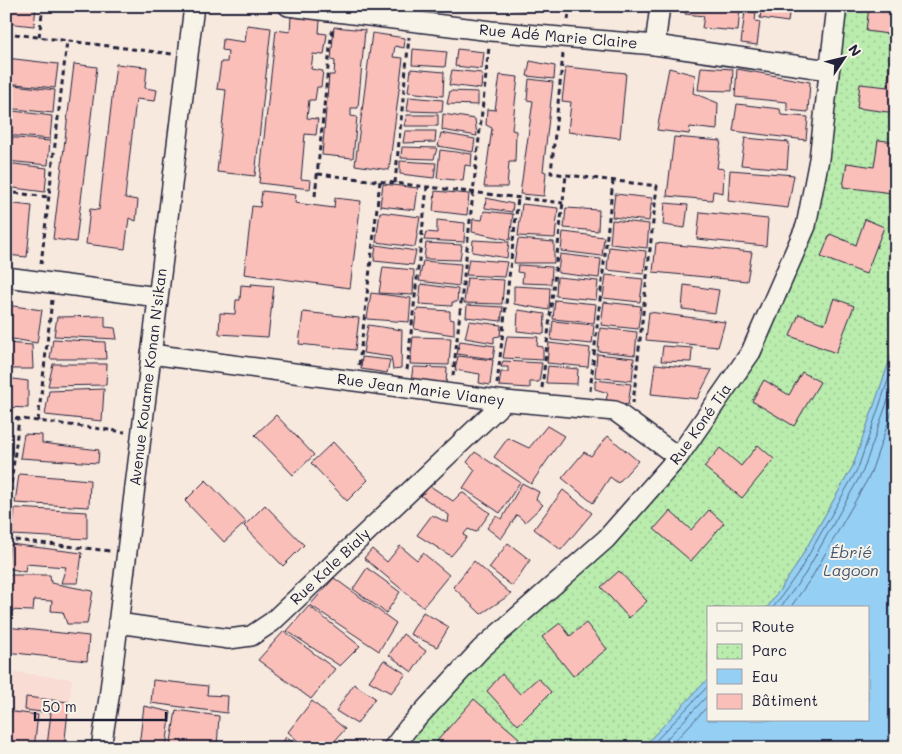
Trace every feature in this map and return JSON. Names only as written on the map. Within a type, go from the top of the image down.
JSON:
[{"type":"street","name":"Avenue Kouame Konan N'sikan","points":[[101,748],[127,554],[194,6]]},
{"type":"street","name":"Rue Adé Marie Claire","points":[[288,6],[491,31],[655,45],[829,70]]},
{"type":"street","points":[[655,45],[660,6]]},
{"type":"street","name":"Rue Koné Tia","points":[[393,748],[408,728],[481,649],[606,539],[678,456],[750,352],[806,226],[819,159],[837,6]]},
{"type":"street","points":[[6,277],[158,297]]},
{"type":"street","name":"Rue Jean Marie Vianey","points":[[151,354],[500,401],[588,407],[615,412],[631,421],[678,456]]},
{"type":"street","name":"Rue Kale Bialy","points":[[118,623],[229,639],[251,636],[272,622],[500,401]]},
{"type":"path","points":[[39,38],[43,6]]},
{"type":"path","points":[[315,196],[334,12]]},
{"type":"path","points":[[395,183],[411,21]]},
{"type":"path","points":[[451,394],[491,31]]},
{"type":"path","points":[[6,34],[188,56]]},
{"type":"path","points":[[565,38],[551,174],[657,186],[631,421]]},
{"type":"path","points":[[38,421],[47,282],[49,198],[67,41]]},
{"type":"path","points":[[318,174],[563,203]]},
{"type":"path","points":[[540,404],[566,175]]},
{"type":"path","points":[[357,382],[380,181]]},
{"type":"path","points":[[588,407],[613,181]]},
{"type":"path","points":[[405,388],[427,187]]},
{"type":"path","points":[[6,192],[49,198]]},
{"type":"path","points":[[500,401],[518,198]]},
{"type":"path","points":[[6,417],[142,434]]},
{"type":"path","points":[[6,528],[19,418]]},
{"type":"path","points":[[6,469],[13,470]]},
{"type":"path","points":[[6,539],[127,554]]},
{"type":"shaded area","points":[[6,671],[72,679],[64,748],[6,748]]},
{"type":"green space","points":[[837,6],[896,6],[896,342],[853,466],[795,568],[768,606],[707,606],[707,680],[642,748],[408,748],[408,728],[606,539],[750,352],[806,226]]},
{"type":"water","name":"Ébrié Lagoon","points":[[896,342],[896,748],[642,748],[707,680],[707,722],[870,722],[870,606],[768,606],[795,568],[853,466]]},
{"type":"building","points":[[6,6],[36,6],[34,26],[6,23]]},
{"type":"building","points":[[471,6],[494,6],[494,10],[471,8]]},
{"type":"building","points":[[503,6],[529,6],[528,11],[503,8]]},
{"type":"building","points":[[549,6],[566,6],[565,11],[548,9]]},
{"type":"building","points":[[593,6],[632,6],[631,12],[593,8]]},
{"type":"building","points":[[686,6],[740,6],[738,31],[702,28],[704,16],[685,14]]},
{"type":"building","points":[[762,6],[790,6],[788,22],[760,18]]},
{"type":"building","points":[[869,7],[896,11],[896,35],[866,31]]},
{"type":"building","points":[[745,11],[756,13],[755,21],[760,22],[757,45],[741,43]]},
{"type":"building","points":[[291,17],[320,20],[319,33],[327,34],[324,55],[313,54],[311,69],[323,71],[321,87],[317,87],[315,100],[309,100],[307,118],[318,119],[316,135],[305,134],[301,179],[311,180],[310,189],[259,183],[276,30],[290,32]]},
{"type":"building","points":[[247,25],[271,28],[255,176],[217,172],[226,90],[217,89],[221,62],[227,62],[228,51],[222,50],[223,39],[245,42]]},
{"type":"building","points":[[334,27],[365,30],[358,108],[351,108],[351,116],[357,117],[353,158],[322,155],[329,75],[334,75],[335,61],[331,60]]},
{"type":"building","points":[[372,33],[405,38],[404,48],[395,46],[393,57],[403,58],[389,170],[355,165]]},
{"type":"building","points":[[413,49],[447,52],[445,67],[412,65]]},
{"type":"building","points":[[457,49],[484,52],[482,69],[455,66]]},
{"type":"building","points":[[6,58],[58,64],[55,88],[6,83]]},
{"type":"building","points":[[891,60],[896,61],[896,113],[857,108],[860,84],[888,87]]},
{"type":"building","points":[[530,61],[555,66],[554,79],[527,76]]},
{"type":"building","points":[[74,64],[97,67],[76,242],[53,239]]},
{"type":"building","points":[[116,64],[147,67],[145,88],[157,90],[155,101],[136,99],[125,198],[138,200],[136,221],[129,218],[125,249],[86,244],[90,209],[99,210]]},
{"type":"building","points":[[566,67],[626,73],[620,138],[568,132],[571,102],[562,101]]},
{"type":"building","points":[[701,67],[733,69],[732,91],[698,90]]},
{"type":"building","points":[[669,68],[695,75],[693,93],[718,103],[717,130],[690,127],[689,134],[657,130]]},
{"type":"building","points":[[411,69],[444,72],[443,96],[408,92]]},
{"type":"building","points":[[737,69],[810,82],[808,112],[787,110],[787,102],[735,97]]},
{"type":"building","points":[[452,70],[482,73],[481,89],[449,85]]},
{"type":"building","points":[[500,75],[518,77],[512,130],[516,131],[515,162],[509,162],[507,187],[484,187],[492,128],[486,125],[487,109],[495,110]]},
{"type":"building","points":[[529,79],[553,82],[543,171],[546,172],[544,196],[520,194],[533,101],[527,100]]},
{"type":"building","points":[[6,84],[55,90],[53,113],[6,108]]},
{"type":"building","points":[[450,91],[478,92],[478,105],[447,104]]},
{"type":"building","points":[[409,97],[443,100],[442,112],[407,111]]},
{"type":"building","points":[[737,104],[780,109],[781,115],[808,117],[806,140],[733,131]]},
{"type":"building","points":[[6,110],[52,116],[50,139],[6,135]]},
{"type":"building","points":[[443,114],[475,119],[477,136],[442,130]]},
{"type":"building","points":[[407,115],[438,115],[438,126],[404,126]]},
{"type":"building","points":[[405,131],[436,131],[435,142],[403,143]]},
{"type":"building","points":[[441,133],[475,139],[473,152],[438,146]]},
{"type":"building","points":[[6,137],[50,141],[48,165],[6,161]]},
{"type":"building","points":[[674,137],[721,141],[717,168],[724,169],[723,193],[713,191],[712,200],[667,196]]},
{"type":"building","points":[[745,138],[789,142],[787,169],[741,165]]},
{"type":"building","points":[[878,140],[896,142],[892,193],[843,187],[847,163],[874,167]]},
{"type":"building","points":[[402,147],[437,148],[434,159],[401,158]]},
{"type":"building","points":[[440,150],[472,154],[471,166],[465,165],[463,181],[437,178]]},
{"type":"building","points":[[400,161],[436,163],[434,178],[400,174]]},
{"type":"building","points":[[6,163],[47,168],[45,192],[6,187]]},
{"type":"building","points":[[730,170],[794,175],[788,208],[728,201]]},
{"type":"building","points":[[383,184],[418,188],[415,210],[380,206]]},
{"type":"building","points":[[262,191],[296,195],[295,203],[334,208],[335,198],[361,201],[350,288],[244,274],[252,206],[260,207]]},
{"type":"building","points":[[435,191],[469,194],[467,215],[433,211]]},
{"type":"building","points":[[615,194],[652,198],[649,221],[612,217]]},
{"type":"building","points":[[486,198],[513,204],[512,212],[485,208]]},
{"type":"building","points":[[6,203],[32,206],[27,257],[6,255]]},
{"type":"building","points":[[665,203],[688,205],[685,228],[663,225]]},
{"type":"building","points":[[522,204],[558,208],[555,238],[518,236]]},
{"type":"building","points":[[566,208],[599,210],[598,231],[564,228]]},
{"type":"building","points":[[484,211],[513,214],[510,240],[472,232],[473,219],[482,220]]},
{"type":"building","points":[[380,212],[420,217],[415,247],[376,242]]},
{"type":"building","points":[[700,212],[768,219],[766,246],[697,239]]},
{"type":"building","points":[[865,219],[884,227],[866,274],[821,257],[830,234],[856,245]]},
{"type":"building","points":[[437,220],[465,223],[464,242],[424,240],[426,232],[437,233]]},
{"type":"building","points":[[612,220],[649,224],[647,248],[610,244]]},
{"type":"building","points":[[563,232],[604,237],[602,256],[561,251]]},
{"type":"building","points":[[518,239],[554,242],[554,263],[514,263]]},
{"type":"building","points":[[473,240],[509,242],[507,258],[472,252]]},
{"type":"building","points":[[426,243],[462,245],[460,260],[424,259]]},
{"type":"building","points":[[656,243],[752,252],[747,281],[653,272]]},
{"type":"building","points":[[376,245],[416,251],[413,265],[374,261]]},
{"type":"building","points":[[609,247],[646,251],[644,274],[607,270]]},
{"type":"building","points":[[560,254],[601,259],[599,278],[558,273]]},
{"type":"building","points":[[469,259],[507,262],[504,277],[466,275]]},
{"type":"building","points":[[423,261],[461,264],[459,286],[419,281]]},
{"type":"building","points":[[518,265],[552,267],[551,284],[522,283],[523,273],[517,272]]},
{"type":"building","points":[[383,267],[414,270],[413,295],[379,293]]},
{"type":"building","points":[[606,275],[643,279],[640,302],[603,298]]},
{"type":"building","points":[[557,277],[598,281],[596,300],[556,296]]},
{"type":"building","points":[[467,278],[504,280],[502,304],[464,303]]},
{"type":"building","points":[[251,284],[274,286],[268,337],[219,334],[220,313],[235,314],[236,300],[240,300],[241,285],[252,286]]},
{"type":"building","points":[[421,284],[458,289],[457,302],[452,302],[452,306],[419,304]]},
{"type":"building","points":[[684,285],[719,290],[715,313],[682,309]]},
{"type":"building","points":[[514,286],[550,288],[549,310],[514,304]]},
{"type":"building","points":[[371,293],[411,298],[409,322],[367,319]]},
{"type":"building","points":[[834,298],[854,306],[836,353],[790,336],[799,314],[825,324]]},
{"type":"building","points":[[555,300],[596,304],[594,323],[553,319]]},
{"type":"building","points":[[604,302],[641,306],[638,329],[601,325]]},
{"type":"building","points":[[6,305],[42,310],[37,343],[6,338]]},
{"type":"building","points":[[467,305],[503,307],[501,321],[466,317]]},
{"type":"building","points":[[417,309],[450,311],[450,319],[454,320],[454,335],[414,329]]},
{"type":"building","points":[[518,310],[545,314],[544,334],[517,331]]},
{"type":"building","points":[[303,312],[359,318],[355,350],[299,344]]},
{"type":"building","points":[[649,312],[725,322],[718,347],[646,340]]},
{"type":"building","points":[[105,316],[105,327],[115,328],[117,339],[54,336],[57,317]]},
{"type":"building","points":[[469,321],[501,325],[500,336],[494,337],[494,343],[465,338]]},
{"type":"building","points":[[553,321],[594,325],[592,344],[551,340]]},
{"type":"building","points":[[368,325],[402,330],[401,368],[393,369],[391,357],[363,353]]},
{"type":"building","points":[[600,328],[637,332],[635,355],[598,351]]},
{"type":"building","points":[[507,336],[538,337],[537,346],[543,347],[543,360],[503,358]]},
{"type":"building","points":[[413,337],[451,338],[449,365],[410,364]]},
{"type":"building","points":[[53,339],[105,342],[106,359],[50,359]]},
{"type":"building","points":[[460,341],[495,346],[493,359],[457,354]]},
{"type":"building","points":[[6,343],[32,345],[33,369],[6,369]]},
{"type":"building","points":[[549,343],[590,348],[588,367],[547,363]]},
{"type":"building","points":[[663,346],[692,348],[691,362],[661,361]]},
{"type":"building","points":[[597,354],[634,358],[632,381],[595,377]]},
{"type":"building","points":[[458,356],[493,360],[490,385],[479,383],[480,374],[455,370]]},
{"type":"building","points":[[362,357],[390,360],[387,373],[361,369]]},
{"type":"building","points":[[503,361],[542,363],[539,382],[530,382],[530,388],[499,386],[501,372],[508,372],[508,367],[501,367]]},
{"type":"building","points":[[53,364],[107,364],[106,385],[48,386]]},
{"type":"building","points":[[655,364],[712,370],[697,399],[651,394]]},
{"type":"building","points":[[548,366],[578,369],[577,384],[546,383]]},
{"type":"building","points":[[413,367],[447,368],[446,386],[411,382]]},
{"type":"building","points":[[802,372],[820,382],[794,426],[752,401],[764,380],[789,395]]},
{"type":"building","points":[[6,378],[28,381],[28,408],[6,407]]},
{"type":"building","points":[[595,380],[631,384],[628,405],[606,400],[608,393],[595,389]]},
{"type":"building","points":[[104,389],[102,421],[45,415],[49,391]]},
{"type":"building","points":[[276,415],[314,455],[293,475],[255,435]]},
{"type":"building","points":[[547,426],[564,436],[531,484],[494,457],[508,438],[529,448]]},
{"type":"building","points":[[24,434],[42,435],[42,443],[99,450],[98,463],[20,458]]},
{"type":"building","points":[[608,436],[638,461],[618,483],[610,477],[593,503],[562,478],[584,452],[591,456]]},
{"type":"building","points":[[333,442],[368,480],[347,501],[311,463]]},
{"type":"building","points":[[758,445],[774,459],[742,498],[704,467],[720,448],[741,466]]},
{"type":"building","points":[[475,452],[520,482],[500,513],[463,488],[475,470],[467,462]]},
{"type":"building","points":[[19,474],[90,480],[89,507],[15,503]]},
{"type":"building","points":[[206,480],[246,522],[224,542],[185,501]]},
{"type":"building","points":[[522,483],[539,492],[536,499],[543,505],[525,522],[517,515],[501,539],[487,528],[496,516],[502,519]]},
{"type":"building","points":[[430,486],[453,501],[462,492],[490,513],[476,532],[468,529],[463,535],[467,537],[451,556],[417,535],[432,515],[448,523],[449,515],[421,496]]},
{"type":"building","points":[[563,490],[592,513],[561,550],[534,529]]},
{"type":"building","points":[[265,505],[304,545],[283,566],[244,526]]},
{"type":"building","points":[[15,508],[87,512],[87,539],[12,535]]},
{"type":"building","points":[[709,510],[724,523],[691,561],[654,529],[670,511],[691,530]]},
{"type":"building","points":[[508,543],[530,560],[512,586],[489,568]]},
{"type":"building","points":[[10,544],[82,553],[78,583],[61,583],[66,567],[26,564],[25,572],[7,568]]},
{"type":"building","points":[[400,546],[417,560],[423,553],[449,575],[423,607],[364,558],[372,549],[387,562]]},
{"type":"building","points":[[474,561],[511,594],[481,614],[453,587]]},
{"type":"building","points":[[367,568],[400,592],[386,613],[353,589]]},
{"type":"building","points":[[619,571],[647,601],[629,618],[601,587]]},
{"type":"building","points":[[8,575],[50,575],[51,583],[93,591],[87,624],[67,624],[63,612],[51,611],[52,601],[34,600],[33,611],[6,610]]},
{"type":"building","points":[[334,578],[396,623],[379,651],[310,605]]},
{"type":"building","points":[[309,606],[360,646],[340,666],[287,631]]},
{"type":"building","points":[[423,612],[449,627],[437,647],[410,634]]},
{"type":"building","points":[[560,623],[570,636],[586,623],[607,649],[573,676],[542,637]]},
{"type":"building","points":[[6,627],[89,636],[87,661],[6,652]]},
{"type":"building","points":[[284,631],[335,669],[311,699],[258,660]]},
{"type":"building","points":[[403,634],[426,651],[412,672],[389,655]]},
{"type":"building","points":[[384,660],[406,674],[391,693],[369,681]]},
{"type":"building","points":[[502,674],[520,694],[538,678],[551,692],[518,725],[487,691]]},
{"type":"building","points":[[153,680],[208,686],[207,695],[228,696],[227,713],[151,703]]},
{"type":"building","points":[[354,684],[375,698],[357,724],[336,711]]},
{"type":"building","points":[[26,697],[69,702],[64,748],[47,746],[51,713],[25,710]]},
{"type":"building","points":[[474,699],[519,738],[510,748],[444,748],[437,741]]},
{"type":"building","points":[[312,701],[345,729],[329,748],[306,748],[288,732]]},
{"type":"building","points":[[144,706],[171,712],[166,747],[139,745]]},
{"type":"building","points":[[176,710],[219,716],[217,748],[170,748]]},
{"type":"building","points":[[6,711],[38,715],[34,748],[6,748]]},
{"type":"building","points":[[286,737],[300,748],[279,748]]}]
